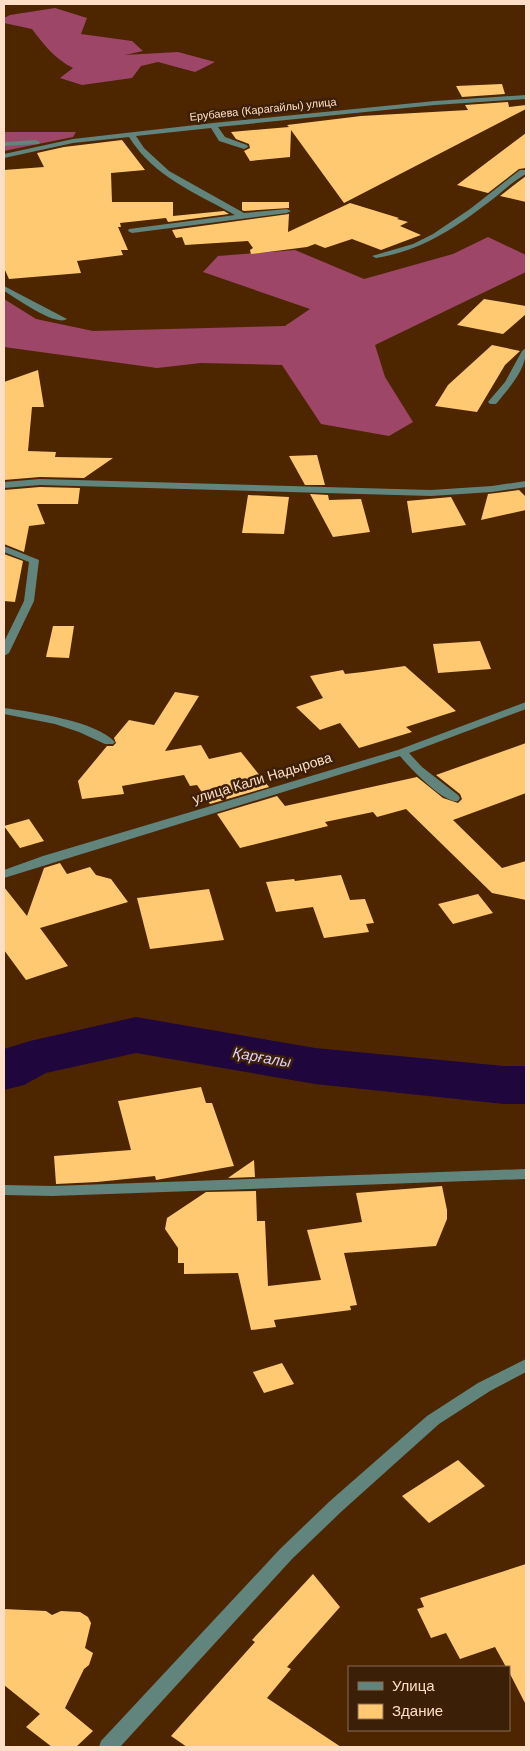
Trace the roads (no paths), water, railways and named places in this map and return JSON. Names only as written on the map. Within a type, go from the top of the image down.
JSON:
[{"type":"street","name":"Ерубаева (Карагайлы) улица","points":[[4,156],[64,143],[213,125],[435,103],[526,97]]},
{"type":"street","points":[[213,125],[222,139],[244,147]]},
{"type":"street","points":[[132,135],[148,156],[164,171],[182,184],[242,216]]},
{"type":"street","points":[[4,144],[54,141],[64,143]]},
{"type":"street","points":[[376,256],[386,255],[437,236],[523,172],[526,172]]},
{"type":"street","points":[[132,231],[287,211]]},
{"type":"street","points":[[4,288],[32,303],[37,309],[48,315],[63,319]]},
{"type":"street","points":[[493,402],[509,383],[526,351]]},
{"type":"street","points":[[4,485],[40,482],[431,493],[492,489],[526,484]]},
{"type":"street","points":[[4,549],[34,560],[28,601],[4,653]]},
{"type":"street","name":"улица Кали Надырова","points":[[4,874],[47,859],[402,752],[526,705]]},
{"type":"street","points":[[4,711],[54,719],[87,729],[109,742]]},
{"type":"street","points":[[402,752],[418,770],[454,798]]},
{"type":"street","points":[[4,1190],[52,1191],[526,1174]]},
{"type":"street","points":[[108,1747],[286,1554],[343,1500],[433,1420],[484,1387],[526,1365]]},
{"type":"waterway","name":"Қарғалы","points":[[4,1072],[30,1059],[136,1035],[315,1066],[504,1085],[526,1085]]}]
